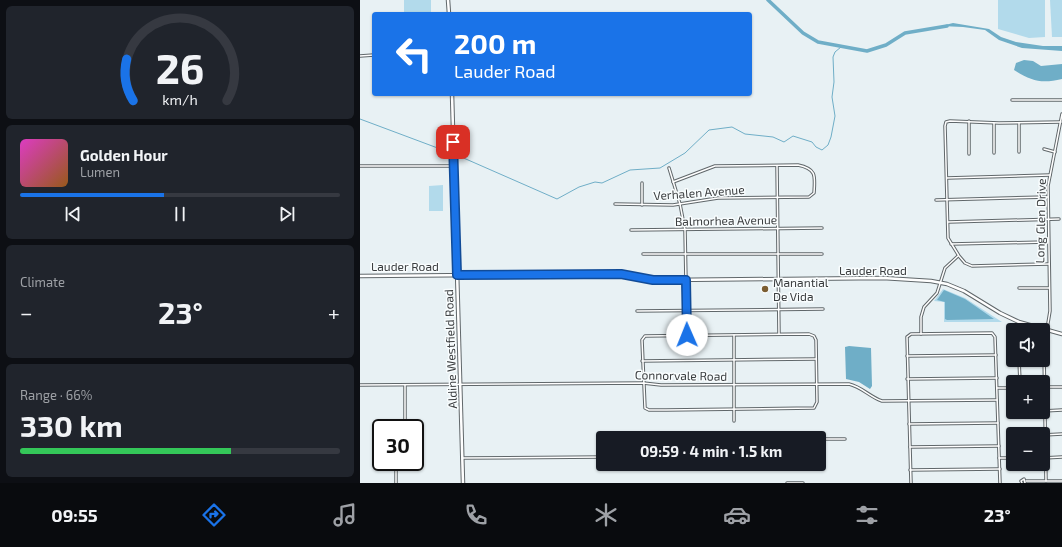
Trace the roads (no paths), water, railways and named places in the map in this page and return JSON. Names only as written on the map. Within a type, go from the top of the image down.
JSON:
[{"type":"main road","points":[[448,0],[449,12]]},
{"type":"main road","name":"Aldine Westfield Road","points":[[452,96],[463,483]]},
{"type":"main road","name":"Lauder Road","points":[[360,276],[621,274],[653,280],[883,278],[940,282],[964,291],[1010,318],[1025,323]]},
{"type":"main road","name":"Lauder Road","points":[[1050,331],[1062,334]]},
{"type":"street","points":[[360,56],[372,56]]},
{"type":"street","points":[[1012,100],[1062,100]]},
{"type":"street","name":"Long Glen Drive","points":[[1047,323],[1050,311],[1048,197],[1050,175],[1062,114]]},
{"type":"street","points":[[969,121],[969,154]]},
{"type":"street","points":[[1049,264],[972,266],[967,265],[959,256],[948,238],[946,122],[1061,122]]},
{"type":"street","points":[[994,123],[994,153]]},
{"type":"street","points":[[1019,123],[1019,152]]},
{"type":"street","points":[[1044,149],[1055,152]]},
{"type":"street","name":"Verhalen Avenue","points":[[615,204],[680,204],[718,198],[809,197],[814,194],[814,173],[809,168],[798,165],[777,166]]},
{"type":"street","points":[[360,166],[454,166]]},
{"type":"street","points":[[673,182],[715,166],[777,166],[779,334]]},
{"type":"street","points":[[670,168],[680,204],[685,230],[687,335]]},
{"type":"street","points":[[946,178],[1050,175]]},
{"type":"street","points":[[642,183],[642,205]]},
{"type":"street","points":[[936,200],[1048,197]]},
{"type":"street","points":[[948,222],[1059,219]]},
{"type":"street","name":"Balmorhea Avenue","points":[[631,230],[822,228]]},
{"type":"street","points":[[951,244],[1048,242]]},
{"type":"street","points":[[643,254],[822,254]]},
{"type":"street","points":[[921,334],[922,311],[937,293],[945,268],[959,256]]},
{"type":"street","points":[[1019,288],[1049,288]]},
{"type":"street","points":[[637,311],[823,309]]},
{"type":"street","points":[[809,334],[814,336],[816,340],[817,384],[817,402],[815,408],[734,410],[648,410],[645,408],[642,361],[643,337],[734,335],[809,334]]},
{"type":"street","points":[[911,483],[906,338],[908,335],[921,334],[994,334],[997,378],[1000,483]]},
{"type":"street","points":[[734,335],[734,421]]},
{"type":"street","points":[[907,356],[996,355]]},
{"type":"street","points":[[642,361],[816,359]]},
{"type":"street","points":[[908,379],[997,378]]},
{"type":"street","name":"Connorvale Road","points":[[360,386],[643,383],[661,385],[849,384],[861,388],[871,396],[882,401],[997,400]]},
{"type":"street","points":[[405,385],[405,419]]},
{"type":"street","points":[[1050,387],[1062,387]]},
{"type":"street","points":[[997,388],[1006,388]]},
{"type":"street","points":[[1050,410],[1062,410]]},
{"type":"street","points":[[909,424],[998,423]]},
{"type":"street","points":[[1050,435],[1062,434]]},
{"type":"street","points":[[826,439],[844,439]]},
{"type":"street","points":[[910,447],[999,446]]},
{"type":"street","points":[[462,458],[596,457]]},
{"type":"street","points":[[999,458],[1006,458]]},
{"type":"street","points":[[1050,458],[1062,458]]},
{"type":"street","points":[[910,470],[1000,469]]},
{"type":"street","points":[[396,471],[396,483]]},
{"type":"street","points":[[1045,471],[1046,481]]},
{"type":"street","points":[[1022,483],[1022,479],[1025,482],[1062,481]]},
{"type":"street","points":[[787,483],[804,483]]},
{"type":"waterway","points":[[768,0],[803,33],[818,42],[867,51],[886,45],[905,33],[947,26]]},
{"type":"waterway","points":[[360,119],[459,156],[557,199],[579,187],[595,182],[602,183],[630,170],[660,168],[685,153],[709,130],[732,127],[745,134],[773,137],[784,142],[793,136],[812,142],[816,147],[822,150],[828,145],[835,116],[832,97],[834,82],[833,57],[835,52],[841,47]]},
{"type":"place","name":"Manantial De Vida","points":[[765,289]]}]
